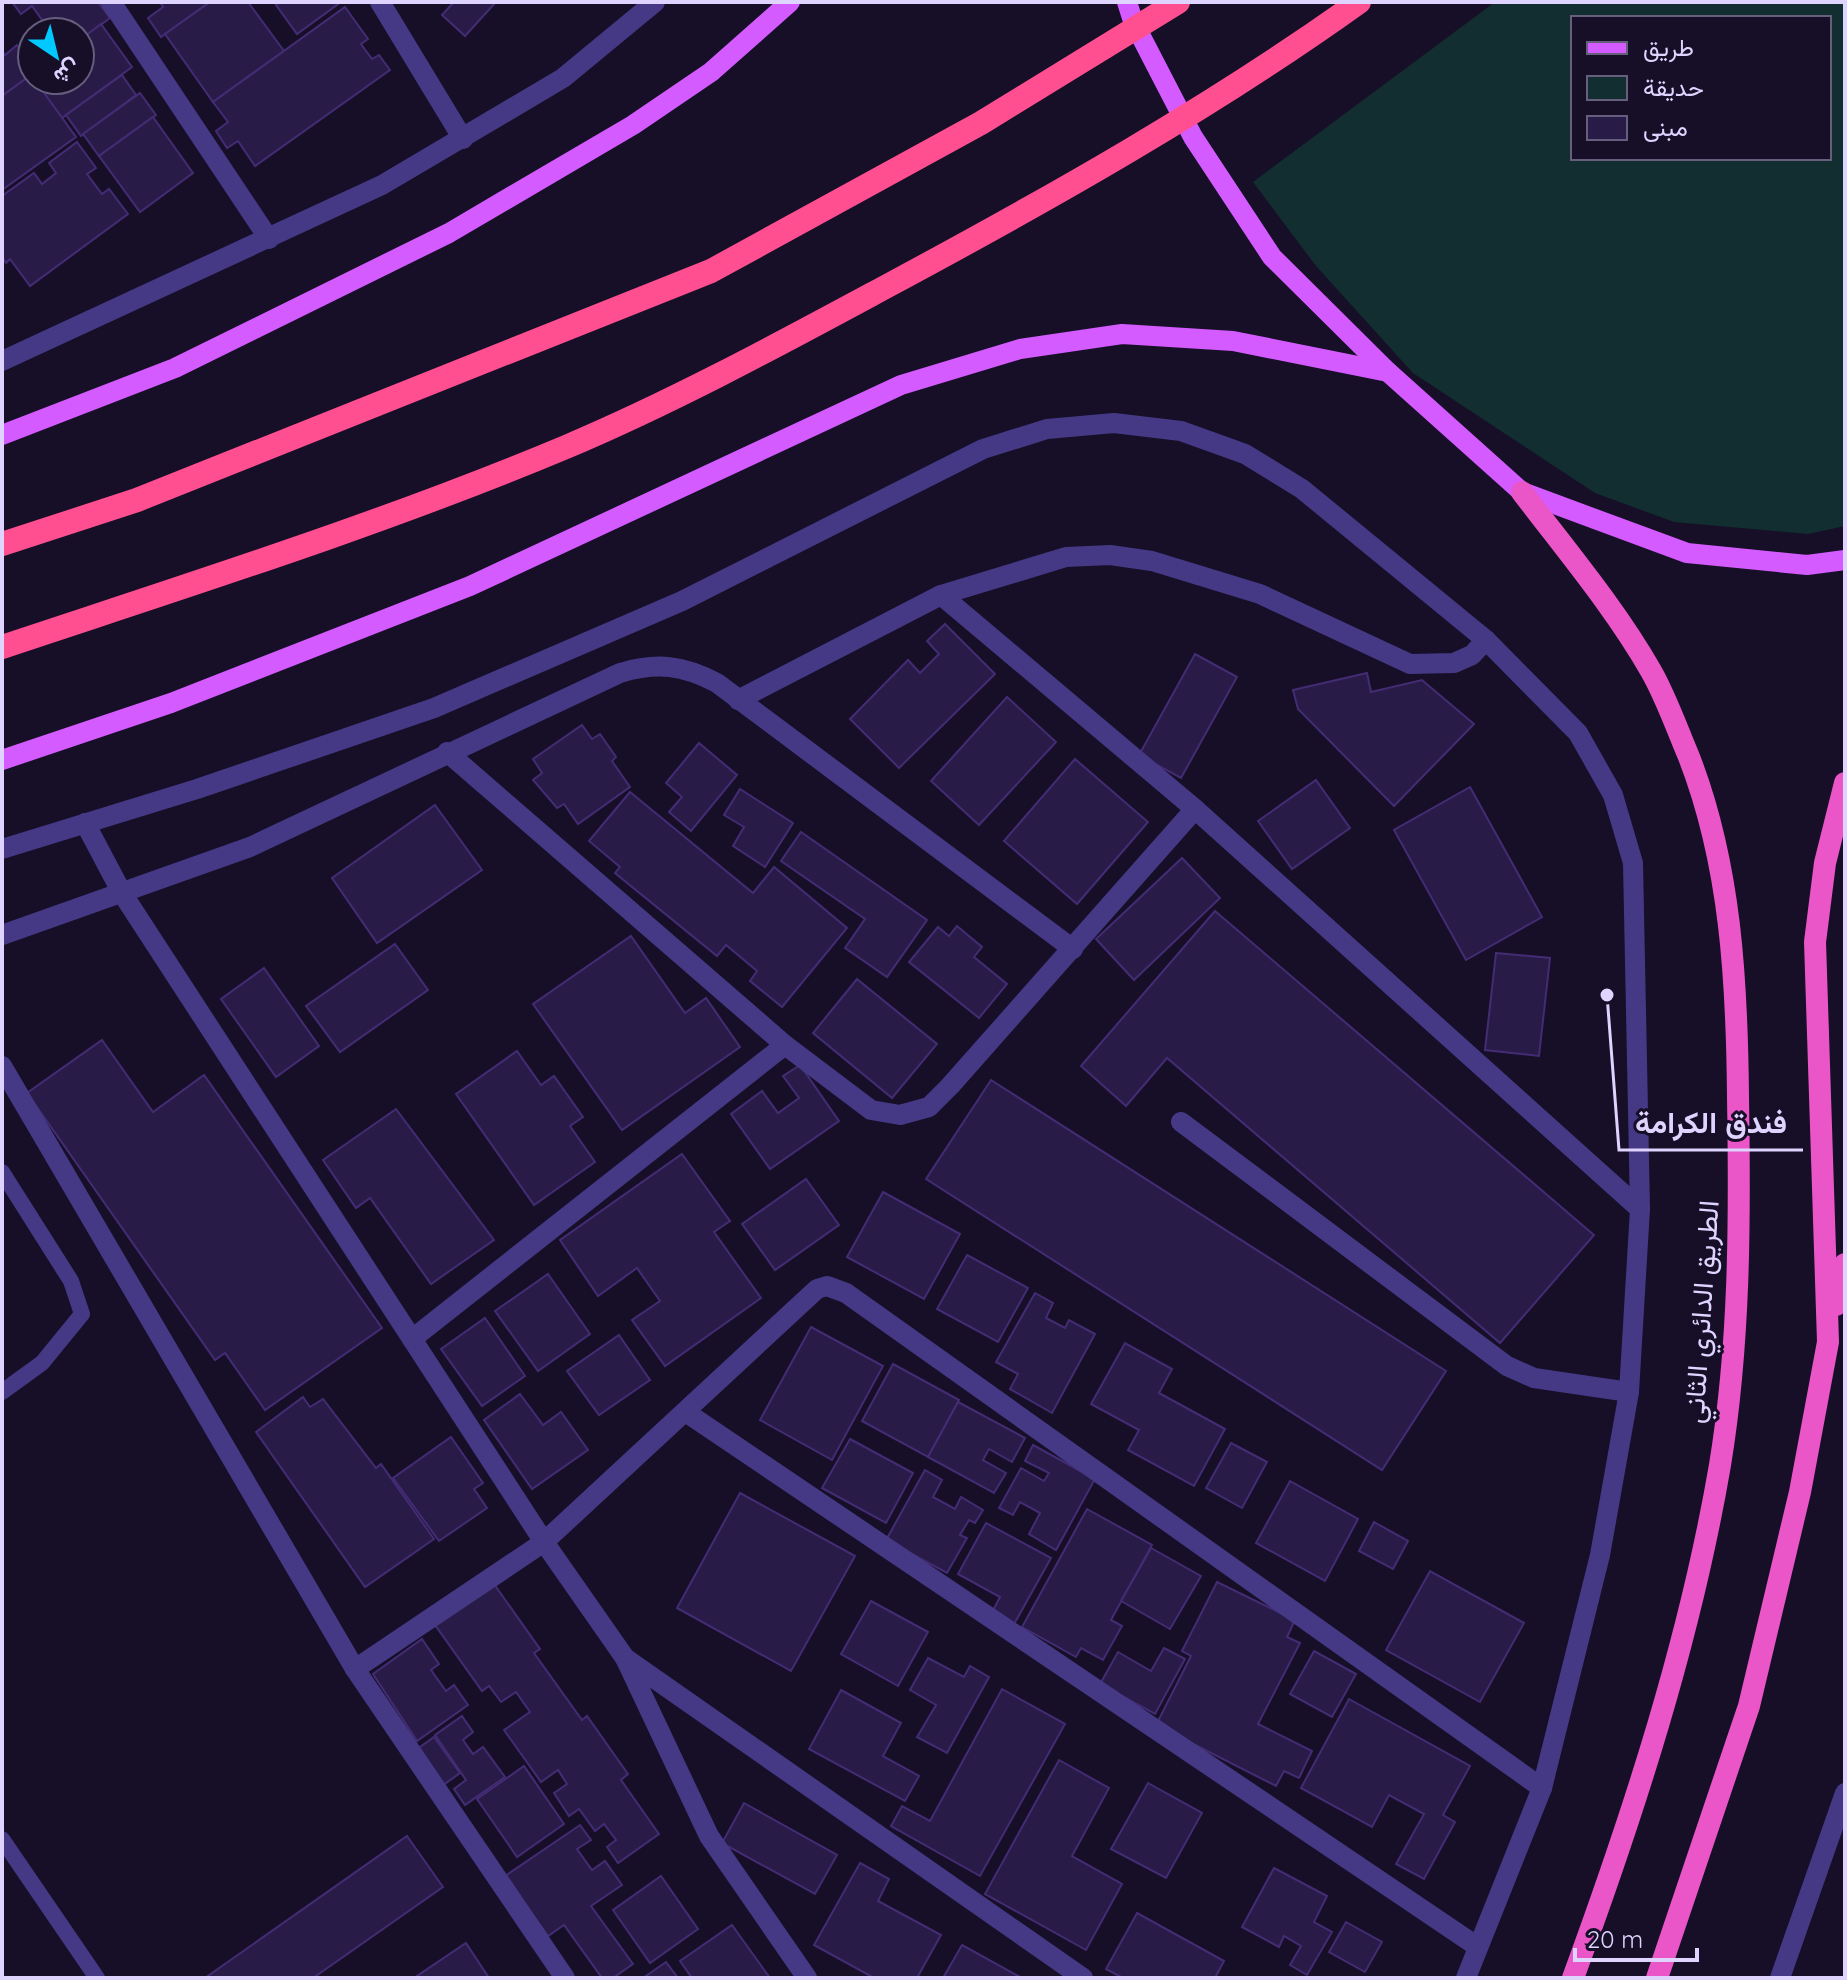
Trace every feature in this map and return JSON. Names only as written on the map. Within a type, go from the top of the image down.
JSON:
[{"type":"highway","points":[[2,544],[137,500],[711,271],[981,123],[1178,2]]},
{"type":"highway","points":[[2,647],[338,535],[569,446],[794,336],[1010,219],[1160,131],[1359,2]]},
{"type":"highway","name":"الطريق الدائري الثاني","points":[[1522,492],[1599,593],[1652,672],[1690,759],[1717,846],[1731,938],[1737,1036],[1740,1262],[1720,1464],[1681,1639],[1651,1748],[1573,1978]]},
{"type":"highway","points":[[1828,1342],[1815,942],[1825,863],[1845,783]]},
{"type":"highway","points":[[1657,1978],[1749,1706],[1800,1492],[1845,1264]]},
{"type":"main road","points":[[2,435],[175,368],[449,233],[633,125],[698,81],[790,2]]},
{"type":"main road","points":[[1127,2],[1133,21],[1193,137],[1272,257],[1388,372],[1522,492],[1687,553],[1807,565],[1845,560]]},
{"type":"main road","points":[[2,760],[171,703],[470,586],[901,385],[1020,349],[1122,334],[1233,341],[1388,372]]},
{"type":"street","points":[[111,2],[269,239]]},
{"type":"street","points":[[380,2],[463,139]]},
{"type":"street","points":[[4,357],[382,185],[563,78],[655,2]]},
{"type":"street","points":[[2,849],[434,708],[682,601],[983,449],[1047,429],[1114,423],[1181,431],[1245,454],[1302,489],[1486,640],[1578,733],[1613,795],[1633,863],[1640,1209],[1629,1392],[1600,1555],[1542,1788],[1466,1978]]},
{"type":"street","points":[[738,700],[941,595],[1066,557],[1110,555],[1152,561],[1260,594],[1410,664],[1454,663],[1472,655],[1486,640]]},
{"type":"street","points":[[941,595],[1195,809],[1640,1209]]},
{"type":"street","points":[[2,935],[250,847],[620,673],[645,666],[670,665],[695,671],[738,700],[1073,949]]},
{"type":"street","points":[[447,752],[785,1045],[871,1110],[900,1115],[929,1107],[1195,809]]},
{"type":"street","points":[[85,823],[122,893],[544,1542],[625,1658],[709,1836],[807,1978]]},
{"type":"street","points":[[412,1339],[785,1045]]},
{"type":"street","points":[[2,1066],[355,1669],[565,1978]]},
{"type":"street","points":[[1181,1122],[1507,1366],[1545,1380],[1629,1392]]},
{"type":"street","points":[[355,1669],[544,1542],[687,1413],[817,1289],[837,1287],[1542,1788]]},
{"type":"street","points":[[687,1413],[1478,1947]]},
{"type":"street","points":[[625,1658],[1083,1978]]},
{"type":"street","points":[[1780,1978],[1845,1793]]},
{"type":"lane","points":[[2,1172],[71,1281],[82,1314],[42,1363],[2,1392]]},
{"type":"lane","points":[[2,1839],[97,1978]]},
{"type":"green space","points":[[1495,2],[1845,2],[1845,526],[1808,534],[1674,522],[1595,493],[1413,373],[1316,266],[1253,182]]},
{"type":"building","points":[[12,2],[98,2],[110,18],[96,28],[96,16],[39,16],[32,6],[21,14]]},
{"type":"building","points":[[160,2],[210,2],[161,37],[148,18],[163,7]]},
{"type":"building","points":[[210,2],[248,2],[284,51],[213,102],[165,34]]},
{"type":"building","points":[[280,2],[341,2],[297,34],[276,5]]},
{"type":"building","points":[[454,2],[496,2],[465,36],[442,15]]},
{"type":"building","points":[[345,7],[368,39],[361,44],[372,59],[379,55],[390,70],[255,166],[238,141],[227,148],[216,131],[228,122],[213,102]]},
{"type":"building","points":[[101,24],[132,67],[96,93],[96,28]]},
{"type":"building","points":[[16,46],[16,86],[2,96],[2,51],[5,55]]},
{"type":"building","points":[[122,75],[136,95],[81,136],[66,115]]},
{"type":"building","points":[[16,86],[16,96],[46,96],[76,137],[2,190],[2,96]]},
{"type":"building","points":[[140,93],[156,115],[99,156],[83,134]]},
{"type":"building","points":[[46,96],[92,96],[62,118]]},
{"type":"building","points":[[153,117],[193,173],[140,212],[99,156]]},
{"type":"building","points":[[77,142],[96,168],[87,174],[102,194],[109,189],[128,214],[30,286],[10,259],[6,263],[2,257],[2,196],[34,173],[42,184],[56,173],[49,163]]},
{"type":"building","points":[[945,624],[995,674],[899,768],[850,719],[908,660],[920,673],[939,654],[927,641]]},
{"type":"building","points":[[1195,654],[1237,677],[1181,778],[1139,755]]},
{"type":"building","points":[[1367,673],[1371,692],[1422,680],[1474,724],[1394,806],[1298,709],[1293,690]]},
{"type":"building","points":[[1007,697],[1056,742],[979,825],[931,781]]},
{"type":"building","points":[[582,725],[592,739],[600,734],[616,757],[612,761],[630,787],[578,824],[564,804],[557,808],[533,780],[542,773],[533,759]]},
{"type":"building","points":[[699,743],[737,775],[691,831],[669,812],[682,797],[666,783]]},
{"type":"building","points":[[1075,759],[1148,822],[1077,904],[1004,841]]},
{"type":"building","points":[[1316,780],[1350,828],[1292,869],[1258,821]]},
{"type":"building","points":[[1470,787],[1542,917],[1466,960],[1394,830]]},
{"type":"building","points":[[740,789],[793,823],[765,867],[733,846],[744,827],[724,815]]},
{"type":"building","points":[[630,792],[753,893],[774,867],[847,928],[782,1007],[750,981],[757,971],[726,945],[717,956],[615,873],[620,867],[589,841]]},
{"type":"building","points":[[435,805],[482,870],[377,943],[332,878]]},
{"type":"building","points":[[801,832],[927,920],[887,977],[845,948],[865,919],[781,861]]},
{"type":"building","points":[[1182,858],[1220,898],[1134,980],[1096,939]]},
{"type":"building","points":[[1215,911],[1594,1235],[1500,1343],[1167,1058],[1126,1106],[1081,1066]]},
{"type":"building","points":[[957,926],[982,947],[974,957],[1007,984],[979,1018],[909,962],[938,927],[949,936]]},
{"type":"building","points":[[631,936],[685,1013],[706,998],[740,1047],[622,1130],[533,1004]]},
{"type":"building","points":[[395,944],[428,990],[340,1052],[306,1006]]},
{"type":"building","points":[[1496,953],[1550,958],[1539,1056],[1485,1050]]},
{"type":"building","points":[[264,968],[319,1046],[276,1077],[221,999]]},
{"type":"building","points":[[857,979],[937,1044],[892,1098],[813,1033]]},
{"type":"building","points":[[102,1040],[153,1112],[204,1075],[382,1328],[265,1410],[225,1353],[215,1360],[27,1093]]},
{"type":"building","points":[[517,1051],[541,1085],[554,1076],[583,1117],[570,1126],[595,1162],[534,1205],[456,1094]]},
{"type":"building","points":[[800,1065],[839,1121],[770,1169],[731,1114],[762,1091],[778,1113],[799,1098],[783,1076]]},
{"type":"building","points":[[991,1080],[1446,1371],[1382,1470],[926,1179]]},
{"type":"building","points":[[396,1109],[494,1240],[431,1284],[370,1198],[356,1208],[323,1160]]},
{"type":"building","points":[[682,1154],[730,1221],[714,1232],[761,1298],[665,1366],[632,1320],[660,1301],[637,1268],[598,1296],[560,1240]]},
{"type":"building","points":[[806,1179],[839,1225],[775,1270],[742,1224]]},
{"type":"building","points":[[883,1192],[960,1234],[924,1299],[847,1257]]},
{"type":"building","points":[[967,1255],[1028,1288],[998,1342],[937,1309]]},
{"type":"building","points":[[548,1274],[590,1334],[538,1371],[495,1311]]},
{"type":"building","points":[[1035,1293],[1053,1303],[1046,1318],[1065,1328],[1069,1320],[1095,1334],[1052,1413],[1010,1389],[1018,1374],[996,1362]]},
{"type":"building","points":[[485,1318],[525,1376],[482,1406],[441,1349]]},
{"type":"building","points":[[811,1327],[883,1366],[832,1460],[760,1420]]},
{"type":"building","points":[[619,1335],[650,1380],[599,1415],[567,1371]]},
{"type":"building","points":[[1125,1343],[1172,1369],[1159,1393],[1225,1429],[1194,1486],[1128,1450],[1139,1430],[1091,1404]]},
{"type":"building","points":[[893,1364],[959,1400],[928,1457],[862,1421]]},
{"type":"building","points":[[520,1394],[543,1425],[561,1412],[588,1450],[532,1489],[484,1420]]},
{"type":"building","points":[[303,1397],[310,1407],[323,1399],[376,1468],[381,1464],[434,1539],[365,1587],[256,1432]]},
{"type":"building","points":[[958,1402],[1025,1438],[1012,1462],[989,1449],[983,1460],[1006,1473],[994,1493],[928,1457]]},
{"type":"building","points":[[451,1437],[483,1483],[474,1489],[487,1508],[439,1541],[393,1478]]},
{"type":"building","points":[[850,1439],[913,1473],[886,1523],[822,1488]]},
{"type":"building","points":[[1231,1443],[1267,1462],[1242,1508],[1206,1488]]},
{"type":"building","points":[[1033,1445],[1095,1479],[1056,1550],[1029,1534],[1040,1513],[1020,1502],[1013,1515],[999,1508],[1021,1468],[1044,1481],[1049,1473],[1025,1461]]},
{"type":"building","points":[[925,1470],[942,1480],[933,1497],[955,1509],[961,1497],[983,1510],[975,1523],[969,1520],[960,1535],[967,1538],[947,1573],[886,1540]]},
{"type":"building","points":[[1290,1481],[1358,1519],[1325,1581],[1256,1543]]},
{"type":"building","points":[[740,1493],[855,1556],[791,1671],[677,1608]]},
{"type":"building","points":[[1087,1509],[1152,1545],[1111,1620],[1122,1626],[1103,1660],[1081,1648],[1076,1657],[1022,1627]]},
{"type":"building","points":[[1374,1522],[1408,1541],[1393,1569],[1359,1551]]},
{"type":"building","points":[[986,1523],[1051,1558],[1013,1626],[991,1614],[1000,1597],[958,1574]]},
{"type":"building","points":[[1151,1548],[1201,1576],[1170,1629],[1121,1601]]},
{"type":"building","points":[[1430,1571],[1524,1623],[1480,1702],[1386,1650]]},
{"type":"building","points":[[1217,1582],[1295,1620],[1287,1637],[1300,1643],[1258,1724],[1312,1751],[1299,1778],[1284,1771],[1276,1786],[1156,1725],[1191,1656],[1182,1651]]},
{"type":"building","points":[[494,1584],[540,1649],[534,1653],[582,1720],[587,1716],[628,1774],[621,1780],[659,1834],[618,1863],[607,1847],[616,1840],[604,1824],[595,1831],[579,1809],[569,1816],[554,1793],[567,1784],[558,1770],[541,1782],[504,1730],[530,1712],[516,1692],[501,1702],[489,1686],[482,1691],[435,1625]]},
{"type":"building","points":[[871,1601],[928,1632],[898,1686],[841,1654]]},
{"type":"building","points":[[422,1639],[439,1664],[431,1670],[446,1691],[454,1685],[468,1705],[417,1741],[373,1674]]},
{"type":"building","points":[[1164,1648],[1185,1659],[1155,1714],[1100,1684],[1118,1652],[1151,1671]]},
{"type":"building","points":[[1314,1651],[1356,1674],[1332,1717],[1290,1694]]},
{"type":"building","points":[[928,1658],[964,1677],[970,1666],[989,1677],[947,1753],[917,1737],[936,1705],[910,1690]]},
{"type":"building","points":[[1002,1689],[1065,1724],[980,1876],[891,1826],[902,1806],[930,1821]]},
{"type":"building","points":[[841,1690],[901,1723],[883,1756],[919,1776],[905,1801],[809,1749]]},
{"type":"building","points":[[1349,1699],[1470,1766],[1443,1815],[1455,1822],[1424,1879],[1396,1864],[1424,1814],[1389,1795],[1372,1827],[1301,1788]]},
{"type":"building","points":[[462,1716],[473,1732],[463,1740],[473,1754],[483,1747],[505,1777],[465,1805],[454,1789],[466,1780],[435,1735]]},
{"type":"building","points":[[434,1737],[460,1773],[442,1786],[416,1750]]},
{"type":"building","points":[[1059,1760],[1109,1788],[1072,1856],[1122,1884],[1086,1950],[985,1894]]},
{"type":"building","points":[[524,1766],[564,1824],[517,1857],[477,1799]]},
{"type":"building","points":[[1148,1783],[1202,1813],[1166,1878],[1111,1849]]},
{"type":"building","points":[[744,1803],[837,1855],[815,1894],[722,1843]]},
{"type":"building","points":[[580,1825],[591,1840],[577,1849],[592,1870],[605,1861],[622,1885],[591,1906],[633,1964],[613,1978],[602,1978],[564,1925],[548,1936],[505,1876]]},
{"type":"building","points":[[407,1836],[443,1887],[313,1978],[205,1978]]},
{"type":"building","points":[[860,1863],[889,1879],[878,1901],[941,1935],[917,1978],[874,1978],[814,1945]]},
{"type":"building","points":[[1274,1868],[1327,1896],[1314,1922],[1332,1932],[1307,1975],[1290,1965],[1301,1946],[1284,1936],[1279,1947],[1242,1927]]},
{"type":"building","points":[[661,1876],[698,1929],[650,1963],[613,1910]]},
{"type":"building","points":[[1137,1913],[1224,1961],[1215,1978],[1123,1978],[1106,1969]]},
{"type":"building","points":[[1346,1922],[1382,1942],[1365,1972],[1329,1952]]},
{"type":"building","points":[[732,1925],[770,1978],[692,1978],[680,1961]]},
{"type":"building","points":[[466,1943],[489,1978],[414,1978]]},
{"type":"building","points":[[962,1945],[1022,1978],[943,1978]]},
{"type":"building","points":[[666,1962],[678,1978],[643,1978]]},
{"type":"place","name":"فندق الكرامة","points":[[1607,995]]}]
